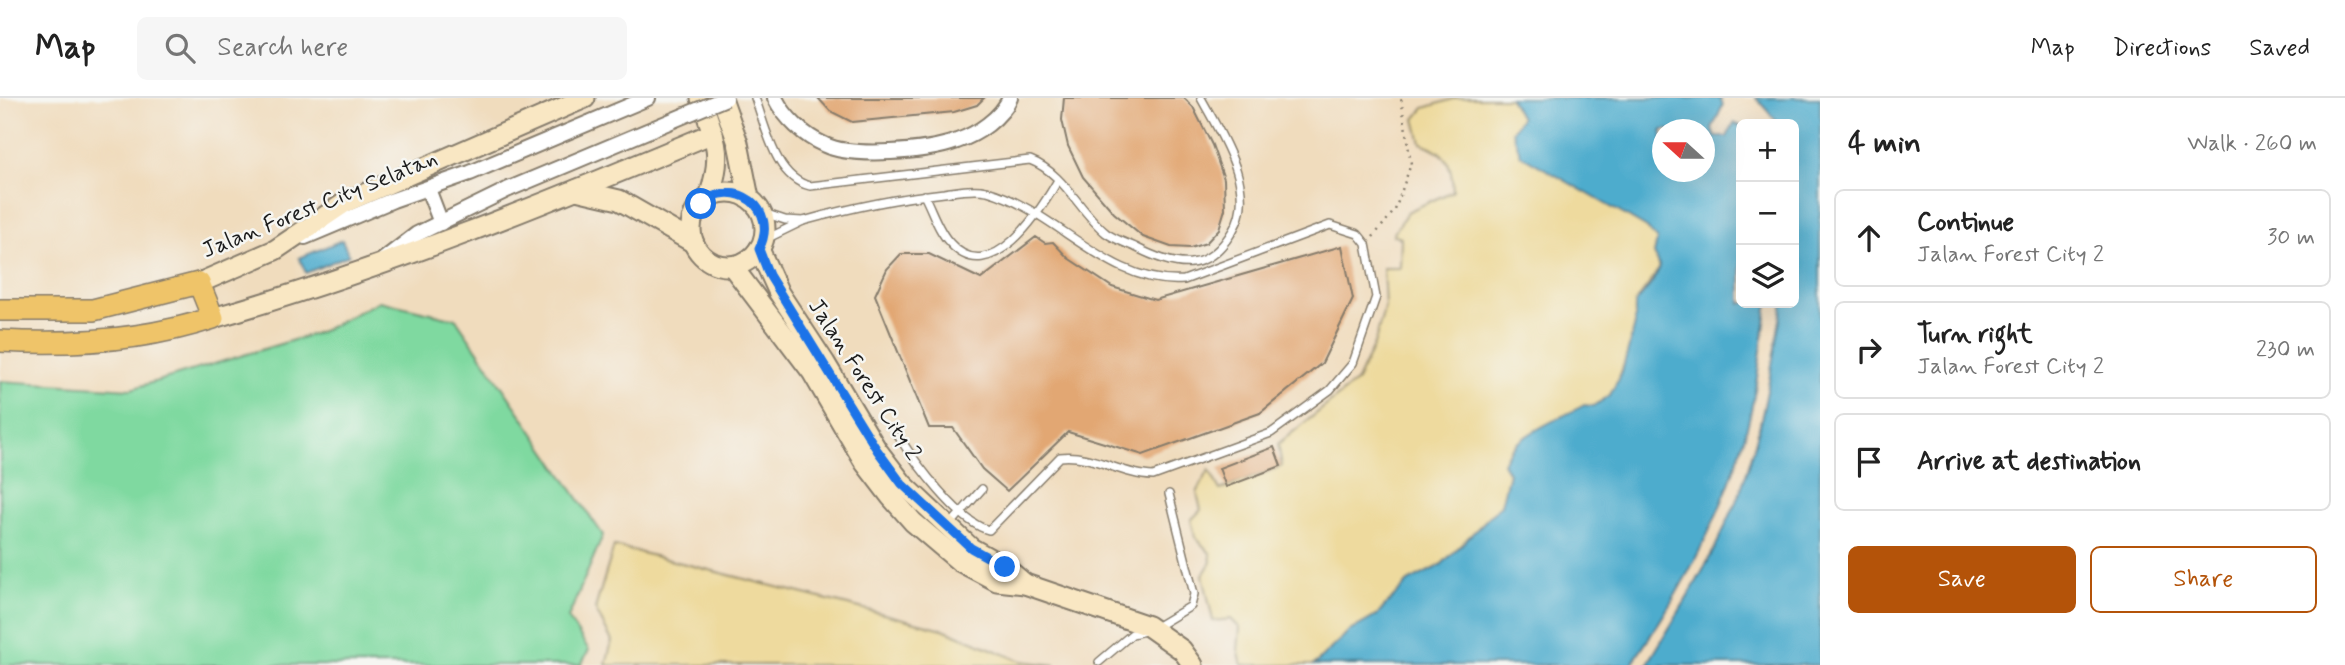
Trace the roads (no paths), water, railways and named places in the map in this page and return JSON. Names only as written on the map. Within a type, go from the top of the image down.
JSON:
[{"type":"main road","name":"Jalan Forest City Selatan","points":[[0,310],[93,310],[199,282]]},
{"type":"main road","points":[[0,341],[82,341],[149,333],[213,317],[199,282]]},
{"type":"street","points":[[275,250],[346,202],[584,98]]},
{"type":"street","name":"Jalan Forest City Selatan","points":[[199,282],[393,200],[428,189],[648,98]]},
{"type":"street","points":[[701,98],[719,160],[709,197]]},
{"type":"street","points":[[368,271],[417,234],[509,190],[724,98]]},
{"type":"street","name":"Jalan Forest City 2","points":[[724,98],[755,205],[765,228],[761,245],[779,293],[877,450],[942,535]]},
{"type":"street","points":[[775,98],[792,123],[809,137],[827,146],[863,155],[956,142],[986,127],[1013,99]]},
{"type":"street","points":[[213,317],[368,271],[484,228],[713,133]]},
{"type":"street","points":[[428,189],[441,223]]},
{"type":"street","name":"Jalan Forest City 2","points":[[576,190],[619,200],[694,243],[706,258],[732,266],[812,372],[865,463],[898,505],[942,535],[1005,567],[1025,584],[1153,629],[1182,650],[1193,665]]},
{"type":"street","points":[[694,243],[692,223],[701,204],[709,197],[729,191],[755,205]]},
{"type":"street","points":[[732,266],[747,261],[761,245]]},
{"type":"lane","points":[[755,98],[784,170],[799,184],[810,186],[1020,159],[1039,163],[1107,234],[1162,261],[1198,264],[1221,250],[1242,216],[1242,189],[1201,98]]},
{"type":"lane","points":[[924,195],[950,244],[971,256],[998,253],[1038,217],[1058,180]]},
{"type":"lane","points":[[755,205],[785,220],[803,220],[868,203],[984,190],[1038,217],[1116,263],[1144,277],[1164,282],[1184,280],[1330,225],[1358,234],[1366,244],[1376,297],[1353,363],[1330,390],[1284,426],[1153,476],[1136,476],[1079,457],[1060,457],[994,528],[984,529],[931,483],[899,437]]},
{"type":"lane","points":[[761,245],[803,220]]},
{"type":"lane","points":[[942,535],[982,489]]},
{"type":"lane","points":[[1099,662],[1132,634],[1153,629],[1191,607],[1194,594],[1169,494]]},
{"type":"water","points":[[1510,98],[1720,98],[1723,105],[1715,122],[1715,119],[1652,119],[1652,182],[1715,182],[1715,137],[1727,137],[1734,123],[1736,124],[1736,308],[1767,308],[1749,419],[1725,495],[1666,612],[1631,665],[1314,665],[1348,632],[1376,616],[1408,582],[1441,565],[1501,505],[1509,473],[1503,463],[1517,444],[1538,429],[1584,405],[1594,406],[1610,395],[1622,372],[1635,325],[1635,304],[1652,283],[1660,267],[1654,254],[1657,240],[1647,228],[1521,155],[1512,131],[1521,118]]},
{"type":"water","points":[[1756,98],[1820,98],[1820,665],[1647,665],[1699,577],[1733,509],[1761,418],[1782,308],[1799,308],[1799,119],[1775,119]]},
{"type":"water","points":[[342,240],[349,255],[306,273],[299,258]]}]
